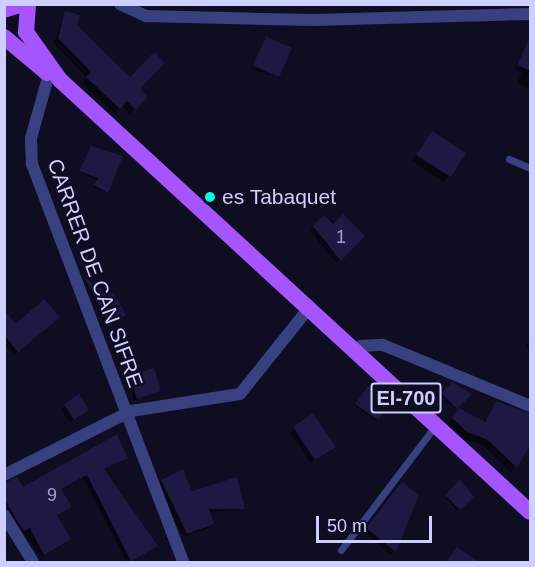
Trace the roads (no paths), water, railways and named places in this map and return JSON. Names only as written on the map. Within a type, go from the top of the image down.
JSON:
[{"type":"main road","points":[[4,10],[23,4]]},
{"type":"main road","name":"EI-700","points":[[28,4],[26,32],[54,77]]},
{"type":"main road","name":"EI-700","points":[[4,37],[54,77],[531,512]]},
{"type":"street","points":[[120,4],[146,16],[265,19],[531,14]]},
{"type":"street","name":"CARRER DE CAN SIFRE","points":[[54,77],[31,138],[32,164],[183,562]]},
{"type":"street","points":[[4,475],[126,416],[240,394],[308,309]]},
{"type":"street","points":[[356,351],[362,346],[383,345],[531,406]]},
{"type":"street","points":[[4,515],[33,562]]},
{"type":"lane","points":[[509,159],[531,168]]},
{"type":"lane","points":[[342,550],[436,425]]},
{"type":"place","name":"es Tabaquet","points":[[210,197]]}]
